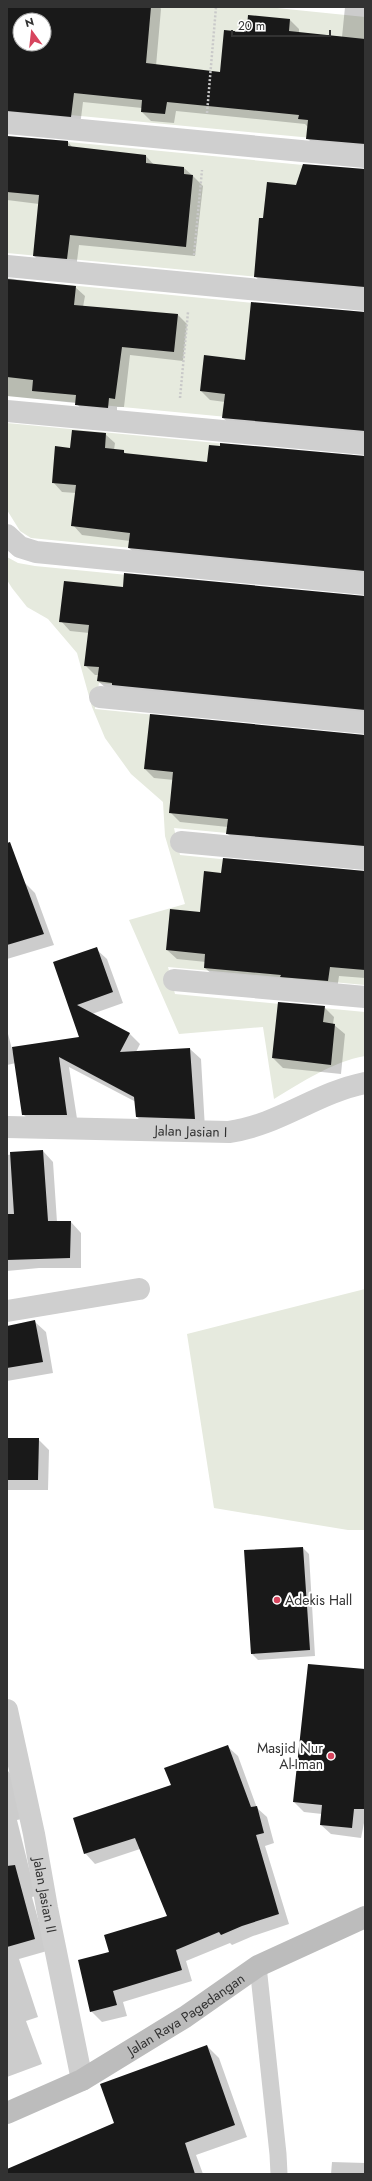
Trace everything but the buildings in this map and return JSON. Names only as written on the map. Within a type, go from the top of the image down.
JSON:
[{"type":"street","points":[[7,123],[365,157]]},
{"type":"street","points":[[7,266],[365,300]]},
{"type":"street","points":[[7,410],[365,444]]},
{"type":"street","points":[[7,535],[20,547],[36,552],[365,584]]},
{"type":"street","points":[[100,697],[365,723]]},
{"type":"street","points":[[181,842],[365,860]]},
{"type":"street","points":[[174,980],[365,997]]},
{"type":"street","name":"Jalan Jasian I","points":[[7,1127],[174,1129],[229,1132],[258,1126],[318,1098],[365,1083]]},
{"type":"street","points":[[7,1311],[139,1289]]},
{"type":"street","name":"Jalan Jasian II","points":[[7,1710],[34,1834],[47,1908],[82,2080]]},
{"type":"street","name":"Jalan Raya Pagedangan","points":[[7,2113],[82,2080],[185,2017],[258,1966],[365,1917]]},
{"type":"lane","points":[[258,1966],[278,2154],[278,2174]]},
{"type":"path","points":[[178,426],[216,7]]},
{"type":"shaded area","points":[[7,7],[267,7],[365,17],[365,143],[7,109]]},
{"type":"shaded area","points":[[7,136],[365,171],[365,287],[7,253]]},
{"type":"shaded area","points":[[7,279],[365,314],[365,430],[7,396]]},
{"type":"shaded area","points":[[7,423],[365,457],[365,571],[31,538],[20,531],[7,510]]},
{"type":"shaded area","points":[[7,557],[18,563],[35,566],[365,598],[365,709],[99,683],[95,709],[365,736],[365,846],[174,828],[180,855],[365,873],[365,985],[168,967],[175,994],[365,1012],[365,1056],[329,1068],[274,1099],[263,1027],[179,1034],[129,920],[185,904],[165,836],[163,802],[131,774],[105,738],[92,707],[77,653],[48,619],[27,607],[12,588],[7,580]]},
{"type":"shaded area","points":[[365,1289],[365,1530],[348,1530],[214,1508],[187,1334]]},
{"type":"place","name":"Adekis Hall","points":[[277,1600]]},
{"type":"place","name":"Masjid Nur Al-Iman","points":[[331,1756]]}]
